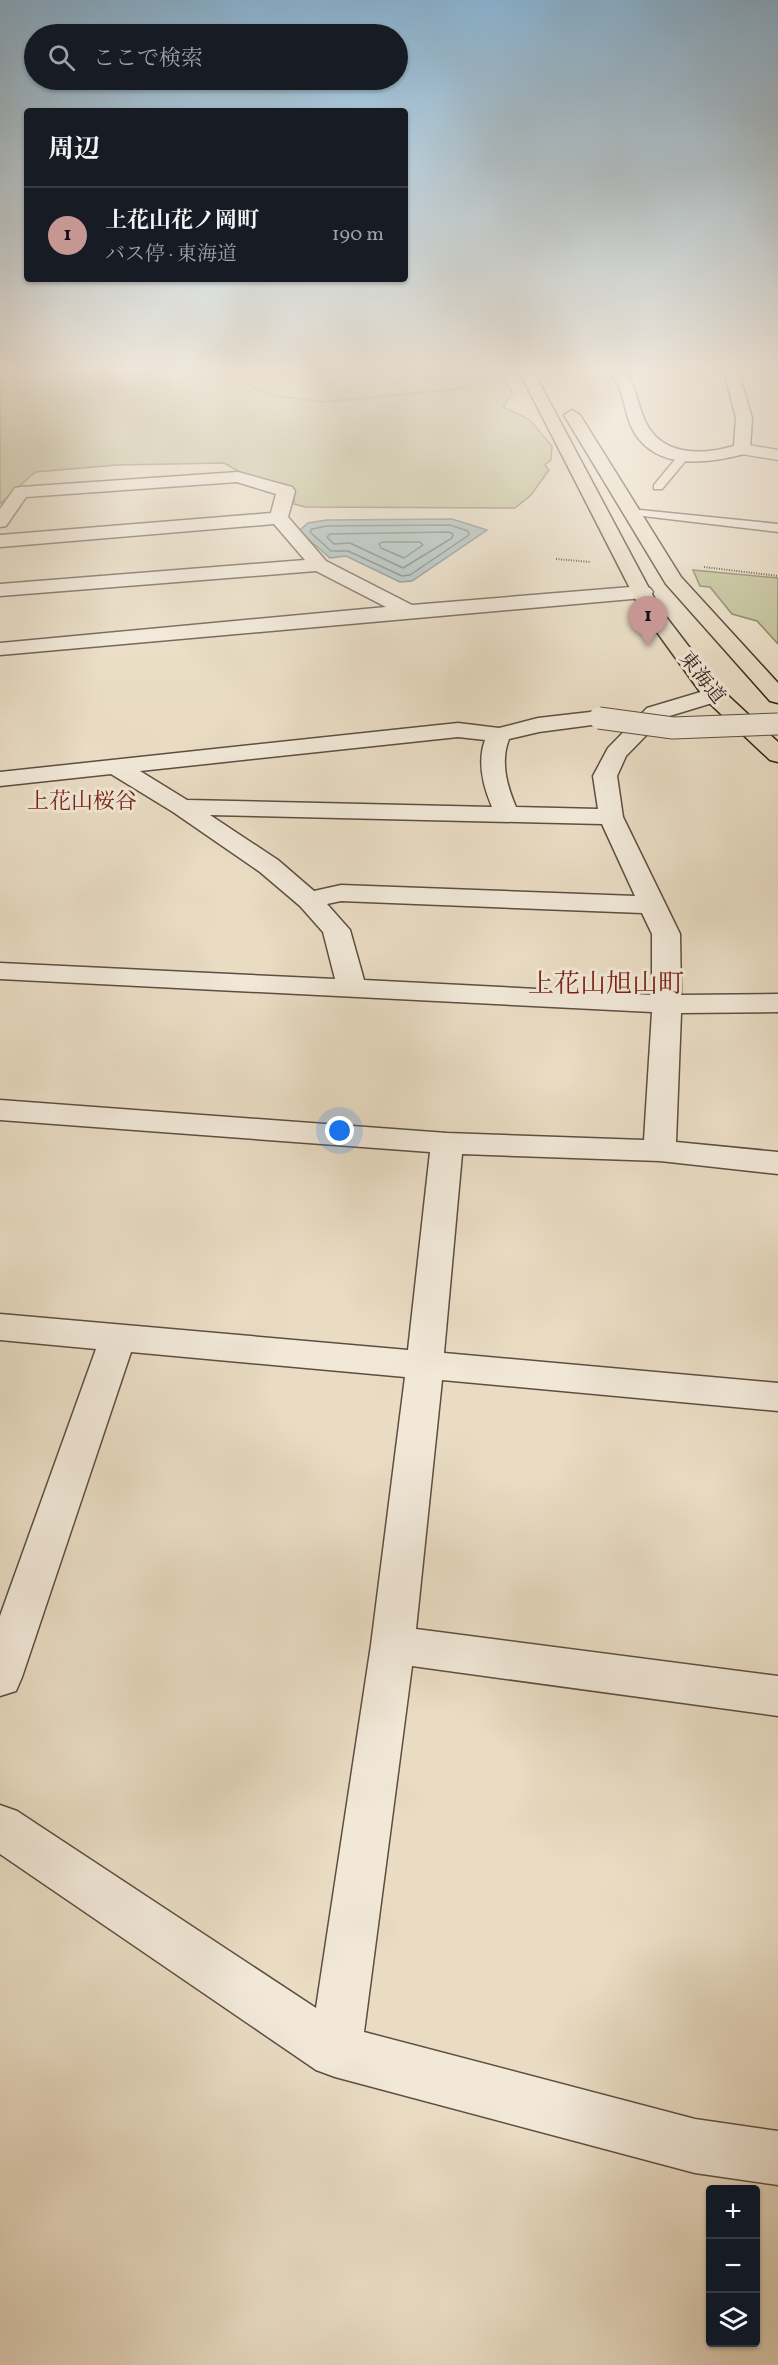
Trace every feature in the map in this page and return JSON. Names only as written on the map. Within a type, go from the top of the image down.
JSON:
[{"type":"highway","name":"東海道","points":[[580,477],[651,610],[714,694],[778,755]]},
{"type":"highway","name":"東海道","points":[[609,477],[673,580],[778,696]]},
{"type":"street","points":[[0,522],[21,492],[233,477]]},
{"type":"street","points":[[239,477],[286,492],[279,518]]},
{"type":"street","points":[[279,518],[319,565],[409,611]]},
{"type":"street","points":[[0,541],[279,518]]},
{"type":"street","points":[[0,590],[319,565]]},
{"type":"street","points":[[0,649],[643,592]]},
{"type":"street","points":[[660,1151],[667,1004],[666,934],[611,817],[605,776],[616,753],[655,712],[714,694]]},
{"type":"street","points":[[0,778],[117,768],[458,730],[499,735],[538,725],[599,718],[673,728],[778,724]]},
{"type":"street","points":[[499,735],[492,747],[496,790],[507,814]]},
{"type":"street","points":[[117,768],[182,807],[268,866],[309,900],[336,930],[352,988]]},
{"type":"street","points":[[182,807],[611,817]]},
{"type":"street","points":[[309,900],[341,893],[653,905]]},
{"type":"street","points":[[0,971],[667,1004],[778,1003]]},
{"type":"street","points":[[0,1110],[447,1143],[660,1151],[778,1163]]},
{"type":"street","points":[[335,2052],[393,1645],[425,1365],[447,1143]]},
{"type":"street","points":[[0,1327],[778,1397]]},
{"type":"street","points":[[0,1677],[118,1337]]},
{"type":"street","points":[[393,1645],[778,1696]]},
{"type":"street","points":[[0,1827],[335,2052],[695,2145],[778,2158]]},
{"type":"lane","points":[[658,487],[666,477]]},
{"type":"lane","points":[[630,512],[778,528]]},
{"type":"path","points":[[556,559],[592,562]]},
{"type":"path","points":[[700,567],[778,576]]},
{"type":"green space","points":[[0,477],[29,477],[0,504]]},
{"type":"green space","points":[[250,477],[544,477],[531,495],[515,508],[305,507],[294,504],[295,490]]},
{"type":"green space","points":[[693,570],[778,578],[778,644],[757,621],[732,614],[710,587],[700,586]]},
{"type":"water","points":[[452,519],[487,530],[412,581],[400,582],[346,556],[330,558],[299,531],[308,523],[327,520]]},
{"type":"place","name":"上花山花ノ岡町","points":[[648,646]]},
{"type":"district","name":"上花山桜谷","points":[[82,800]]},
{"type":"district","name":"上花山旭山町","points":[[606,983]]}]
